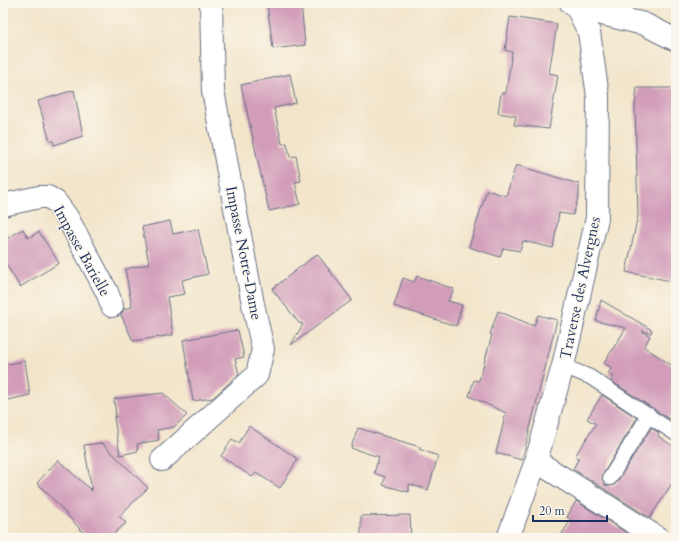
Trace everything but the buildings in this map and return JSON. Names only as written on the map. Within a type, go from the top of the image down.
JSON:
[{"type":"street","name":"Impasse Notre-Dame","points":[[162,460],[257,375],[263,349],[213,91],[211,3]]},
{"type":"street","points":[[574,6],[644,24],[676,39]]},
{"type":"street","name":"Traverse des Alvergnes","points":[[508,538],[536,461],[563,366],[596,218],[598,97],[589,32],[574,6]]},
{"type":"street","name":"Impasse Barielle","points":[[3,205],[40,197],[48,197],[56,202],[66,217],[107,292],[112,306]]},
{"type":"street","points":[[536,461],[658,538]]},
{"type":"lane","points":[[563,366],[590,378],[676,434]]},
{"type":"lane","points":[[610,478],[649,415]]}]
